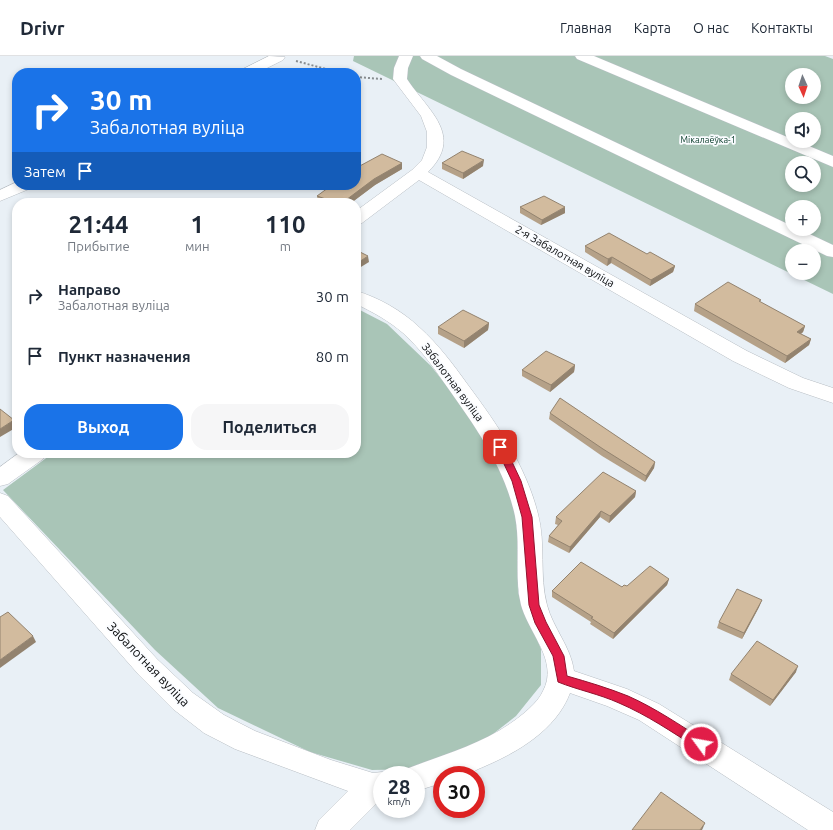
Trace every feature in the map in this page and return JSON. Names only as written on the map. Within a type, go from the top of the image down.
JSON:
[{"type":"street","points":[[361,215],[418,173],[429,162],[435,147],[435,132],[428,115],[400,79],[401,68],[406,56]]},
{"type":"street","points":[[427,56],[456,72],[833,252]]},
{"type":"street","points":[[582,56],[833,162]]},
{"type":"street","points":[[256,68],[278,57]]},
{"type":"street","name":"2-я Забалотная вуліца","points":[[418,173],[740,356],[796,383],[833,396]]},
{"type":"street","points":[[0,196],[13,190]]},
{"type":"street","name":"Забалотная вуліца","points":[[361,299],[392,316],[410,329],[422,341],[452,378],[494,437],[506,458],[516,481],[527,517],[534,605],[541,623],[559,656],[562,679]]},
{"type":"street","points":[[0,478],[28,458]]},
{"type":"street","name":"Забалотная вуліца","points":[[0,502],[148,667],[183,701],[214,724],[245,740],[331,773],[373,784]]},
{"type":"street","points":[[425,775],[469,760],[510,740],[534,722],[550,706],[562,679],[595,688],[649,712],[833,829]]},
{"type":"street","points":[[330,830],[373,790]]},
{"type":"path","points":[[278,57],[326,68]]},
{"type":"path","points":[[361,79],[400,79]]},
{"type":"green space","name":"Мікалаёўка-1","points":[[354,56],[825,56],[833,59],[833,294],[804,280],[821,280],[821,244],[785,244],[785,271],[353,61]]},
{"type":"green space","points":[[361,311],[387,324],[431,366],[469,414],[505,478],[514,503],[517,532],[518,593],[541,649],[541,685],[516,716],[493,734],[455,756],[425,766],[373,766],[372,770],[310,752],[218,708],[155,650],[3,490],[46,458],[361,458]]},
{"type":"building","points":[[462,151],[484,160],[463,173],[442,163]]},
{"type":"building","points":[[382,154],[402,163],[374,179],[361,189],[361,165]]},
{"type":"building","points":[[325,190],[359,190],[349,198],[323,198],[317,196]]},
{"type":"building","points":[[544,196],[565,207],[542,220],[520,207]]},
{"type":"building","points":[[609,233],[647,254],[650,252],[675,266],[651,280],[612,257],[608,259],[585,246]]},
{"type":"building","points":[[361,252],[368,256],[361,261]]},
{"type":"building","points":[[728,282],[805,326],[797,332],[811,339],[787,356],[695,304]]},
{"type":"building","points":[[463,310],[489,323],[464,341],[438,327]]},
{"type":"building","points":[[546,351],[575,365],[551,385],[522,370]]},
{"type":"building","points":[[560,398],[655,462],[646,476],[550,413]]},
{"type":"building","points":[[0,409],[12,418],[12,421],[0,429]]},
{"type":"building","points":[[603,472],[636,491],[610,516],[601,511],[570,547],[549,536],[562,521],[556,517]]},
{"type":"building","points":[[581,562],[622,587],[624,585],[627,586],[650,566],[669,579],[614,633],[591,618],[593,617],[552,591]]},
{"type":"building","points":[[737,589],[762,600],[744,633],[719,622]]},
{"type":"building","points":[[8,612],[33,636],[0,660],[0,617]]},
{"type":"building","points":[[757,641],[798,666],[773,700],[731,674]]},
{"type":"building","points":[[661,792],[705,823],[700,830],[632,830]]},
{"type":"route","points":[[500,447],[516,481],[527,517],[534,605],[541,623],[559,656],[562,679],[595,688],[624,700],[649,712],[701,744]]}]
